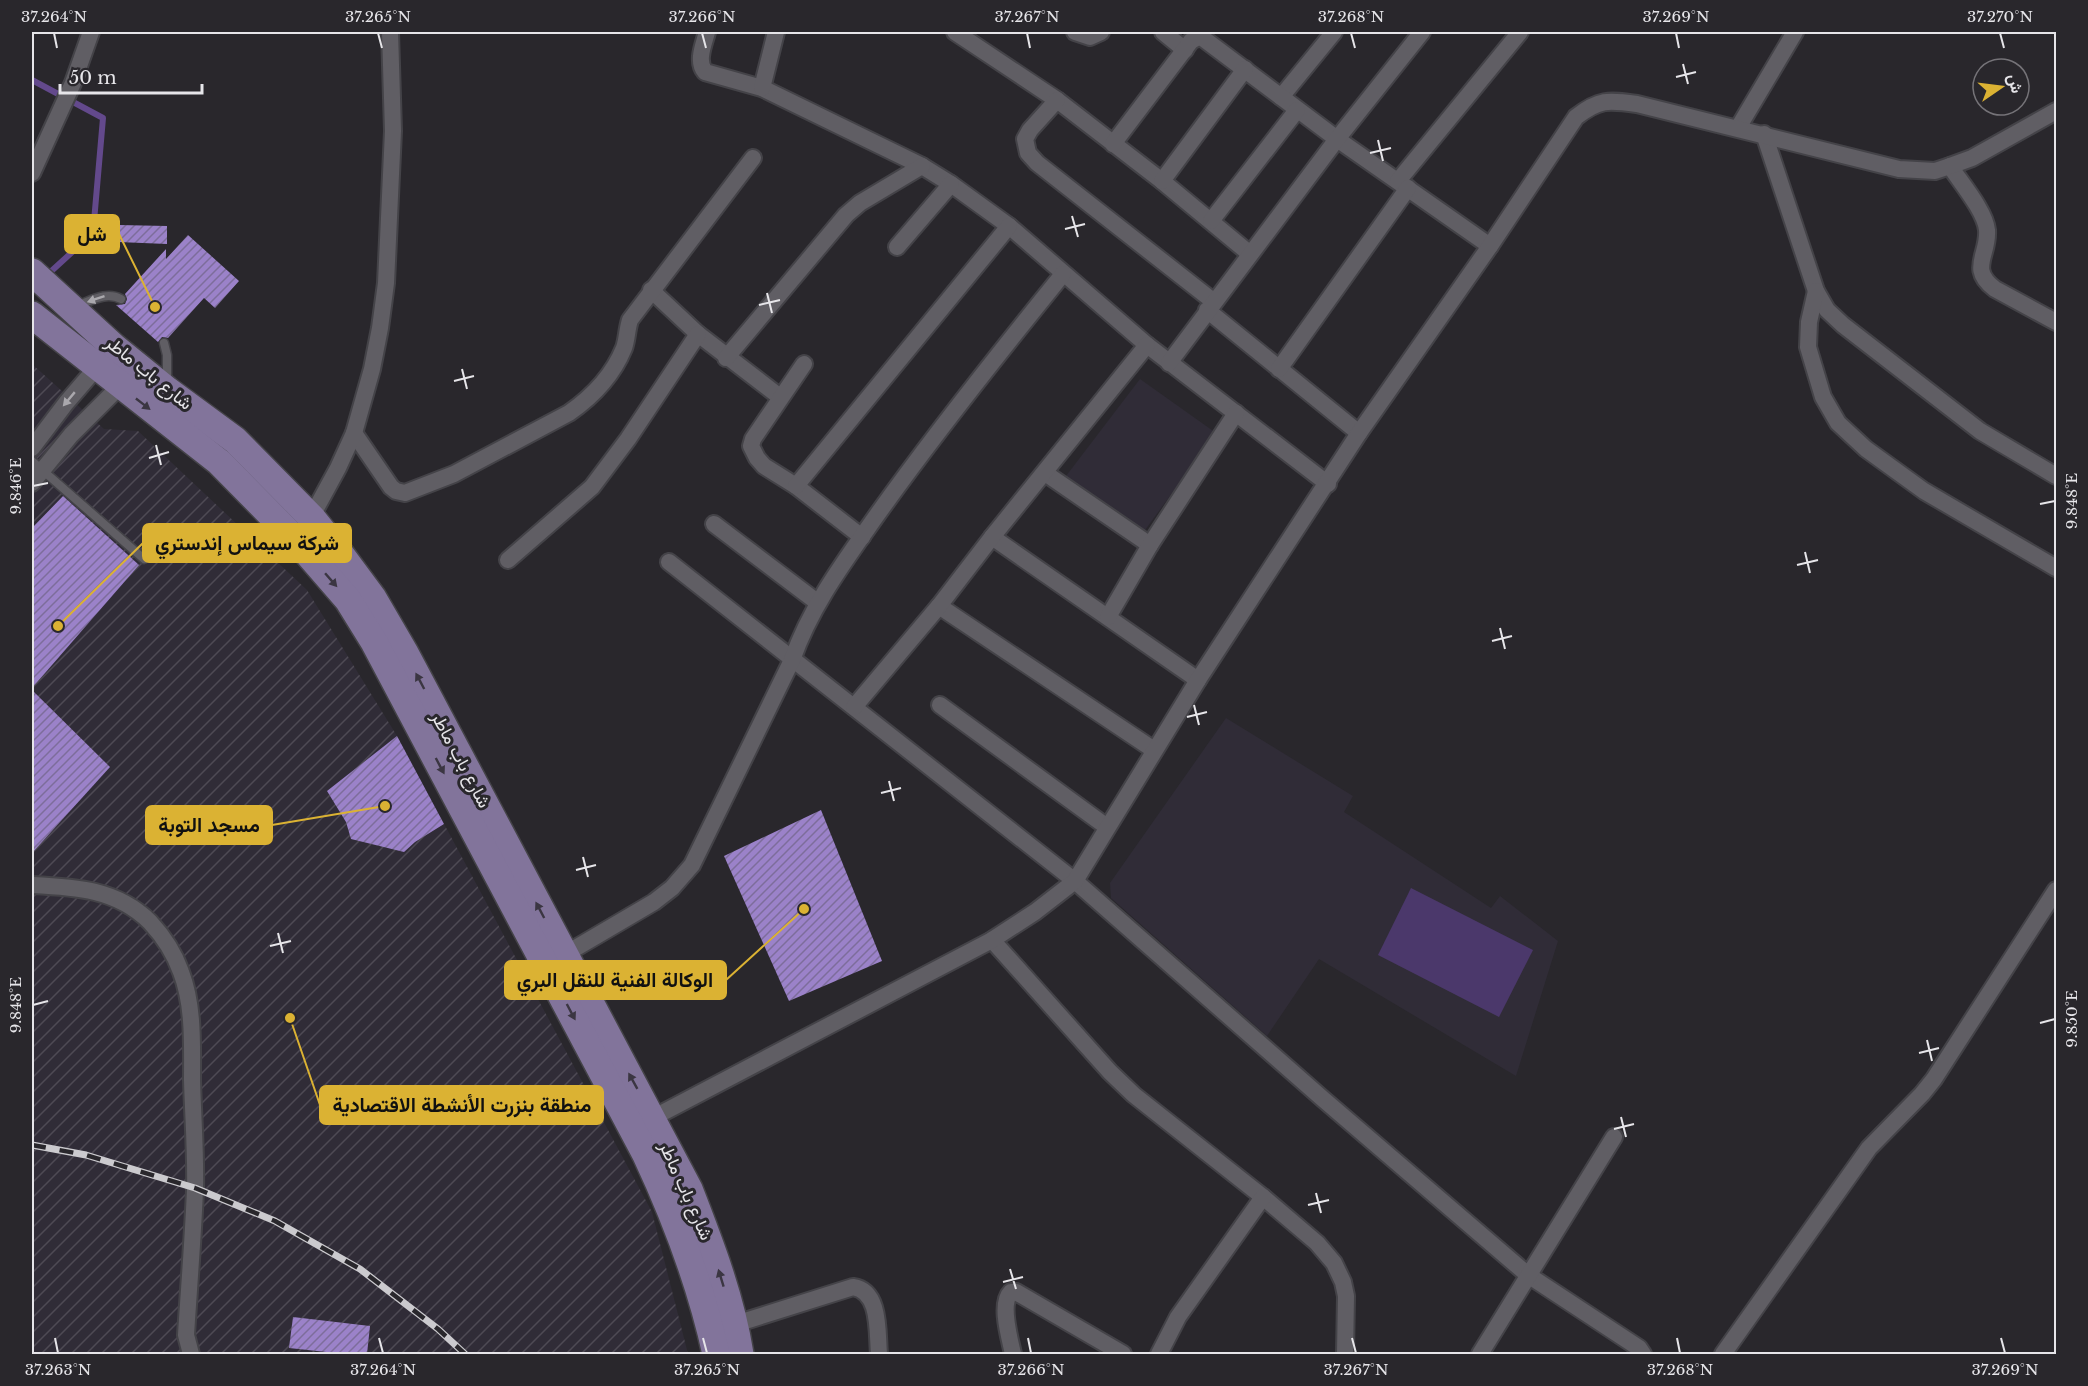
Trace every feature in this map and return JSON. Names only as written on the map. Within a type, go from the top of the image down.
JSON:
[{"type":"main road","name":"شارع باب ماطر","points":[[33,273],[72,308],[106,357],[120,386],[219,462],[296,540],[348,600],[555,960],[643,1123],[668,1201],[721,1337],[740,1354]]},
{"type":"main road","name":"شارع باب ماطر","points":[[40,322],[106,357],[139,365],[167,390],[235,440],[312,518],[373,598],[405,653],[555,960]]},
{"type":"street","points":[[32,173],[73,83],[91,32]]},
{"type":"street","points":[[296,540],[312,518],[354,433],[372,369],[380,328],[386,283],[393,131],[390,32]]},
{"type":"street","points":[[707,32],[700,60],[701,68],[705,72],[762,88],[922,166],[951,184],[1009,226],[1169,363],[1328,484]]},
{"type":"street","points":[[762,88],[776,32]]},
{"type":"street","points":[[955,32],[1057,100],[1162,181],[1250,254]]},
{"type":"street","points":[[1076,32],[1090,37],[1101,32]]},
{"type":"street","points":[[1163,32],[1185,50]]},
{"type":"street","points":[[1281,97],[1334,32]]},
{"type":"street","points":[[1169,363],[1210,306],[1422,32]]},
{"type":"street","points":[[1279,369],[1403,185],[1520,32]]},
{"type":"street","points":[[1738,128],[1795,32]]},
{"type":"street","points":[[1113,144],[1191,40],[1200,36],[1337,140],[1490,246]]},
{"type":"street","points":[[1162,181],[1245,69]]},
{"type":"street","points":[[1057,100],[1030,129],[1025,139],[1028,153],[1037,163],[1210,306],[1279,369],[1359,433]]},
{"type":"street","points":[[643,1123],[992,940],[1035,912],[1075,881],[1198,680],[1328,484],[1359,433],[1490,246],[1576,117],[1600,101],[1613,100],[1764,134],[1899,169],[1935,171],[1972,158],[2056,111]]},
{"type":"street","points":[[1211,221],[1297,110]]},
{"type":"street","points":[[32,147],[54,126]]},
{"type":"street","points":[[1764,134],[1816,291],[1827,310],[1843,325],[1980,431],[2056,476]]},
{"type":"street","points":[[354,433],[391,487],[396,492],[405,493],[454,474],[569,413],[586,401],[603,382],[625,346],[630,320],[753,158]]},
{"type":"street","points":[[726,358],[846,215],[860,203],[922,166]]},
{"type":"street","points":[[1950,166],[1983,216],[1987,231],[1980,266],[1987,283],[2056,322]]},
{"type":"street","points":[[897,247],[951,184]]},
{"type":"street","points":[[796,486],[1009,226]]},
{"type":"street","points":[[555,960],[654,902],[672,888],[692,865],[792,660],[817,602],[923,450],[1064,274]]},
{"type":"street","points":[[651,290],[726,358],[780,397]]},
{"type":"street","points":[[1816,291],[1809,322],[1808,347],[1823,397],[1838,423],[1866,449],[1924,491],[2056,568]]},
{"type":"street","points":[[508,560],[592,487],[628,439],[698,334]]},
{"type":"street","points":[[854,707],[939,606],[1147,345]]},
{"type":"street","points":[[32,448],[52,420],[106,357]]},
{"type":"street","points":[[804,364],[780,397],[753,439],[751,446],[764,466],[796,486],[862,537]]},
{"type":"street","points":[[32,483],[37,465],[71,435],[139,365]]},
{"type":"street","points":[[1108,617],[1150,545],[1236,413]]},
{"type":"street","points":[[52,420],[71,435]]},
{"type":"street","points":[[1045,473],[1150,545]]},
{"type":"street","points":[[714,524],[817,602]]},
{"type":"street","points":[[992,537],[1198,680]]},
{"type":"street","points":[[669,562],[1075,881],[1528,1275],[1639,1348],[1643,1354]]},
{"type":"street","points":[[939,606],[1154,750]]},
{"type":"street","points":[[940,705],[1107,827]]},
{"type":"street","points":[[32,885],[87,889],[129,907],[149,922],[167,944],[181,972],[188,1002],[192,1054],[195,1188],[186,1335],[191,1354]]},
{"type":"street","points":[[1723,1354],[1869,1148],[1923,1094],[1934,1079],[2056,890]]},
{"type":"street","points":[[992,940],[1110,1072],[1134,1095],[1263,1197],[1317,1243],[1334,1263],[1343,1282],[1346,1296],[1345,1354]]},
{"type":"street","points":[[1480,1354],[1614,1137]]},
{"type":"street","points":[[1159,1354],[1179,1317],[1263,1197]]},
{"type":"street","points":[[721,1337],[854,1287],[861,1288],[871,1298],[874,1306],[879,1354]]},
{"type":"street","points":[[1013,1354],[1005,1313],[1005,1300],[1011,1292],[1020,1293],[1123,1354]]},
{"type":"lane","points":[[72,308],[107,295],[121,299]]},
{"type":"lane","points":[[164,343],[167,355],[167,390]]},
{"type":"lane","points":[[37,465],[144,559]]},
{"type":"shaded area","points":[[32,364],[104,429],[138,431],[307,590],[397,736],[652,1212],[688,1354],[32,1354]]},
{"type":"shaded area","points":[[1140,379],[1216,433],[1137,541],[1063,480]]},
{"type":"shaded area","points":[[1226,718],[1353,796],[1344,812],[1491,908],[1500,896],[1558,941],[1516,1076],[1319,959],[1267,1036],[1111,898],[1110,883]]},
{"type":"shaded area","points":[[1411,888],[1533,950],[1499,1017],[1378,955]]},
{"type":"building","points":[[119,225],[167,226],[167,244],[118,242]]},
{"type":"building","points":[[188,235],[239,281],[215,308],[204,298],[168,338],[162,337],[158,342],[116,305],[125,304],[127,299],[125,294],[166,249],[166,259]]},
{"type":"building","points":[[63,496],[139,565],[32,688],[32,528]]},
{"type":"building","points":[[32,690],[110,767],[32,853]]},
{"type":"building","points":[[397,736],[444,824],[415,842],[404,852],[351,839],[346,822],[327,791]]},
{"type":"building","points":[[821,810],[882,961],[789,1001],[724,856]]},
{"type":"building","points":[[293,1317],[370,1326],[367,1354],[289,1348]]},
{"type":"waterway","points":[[32,80],[103,118],[93,233],[46,276]]},
{"type":"railway","points":[[32,1145],[86,1155],[195,1188],[275,1221],[360,1269],[438,1329],[465,1354]]},
{"type":"place","name":"شل","points":[[155,307]]},
{"type":"place","name":"شركة سيماس إندستري","points":[[58,626]]},
{"type":"place","name":"مسجد التوبة","points":[[385,806]]},
{"type":"place","name":"الوكالة الفنية للنقل البري","points":[[804,909]]},
{"type":"place","name":"منطقة بنزرت الأنشطة الاقتصادية","points":[[290,1018]]}]
